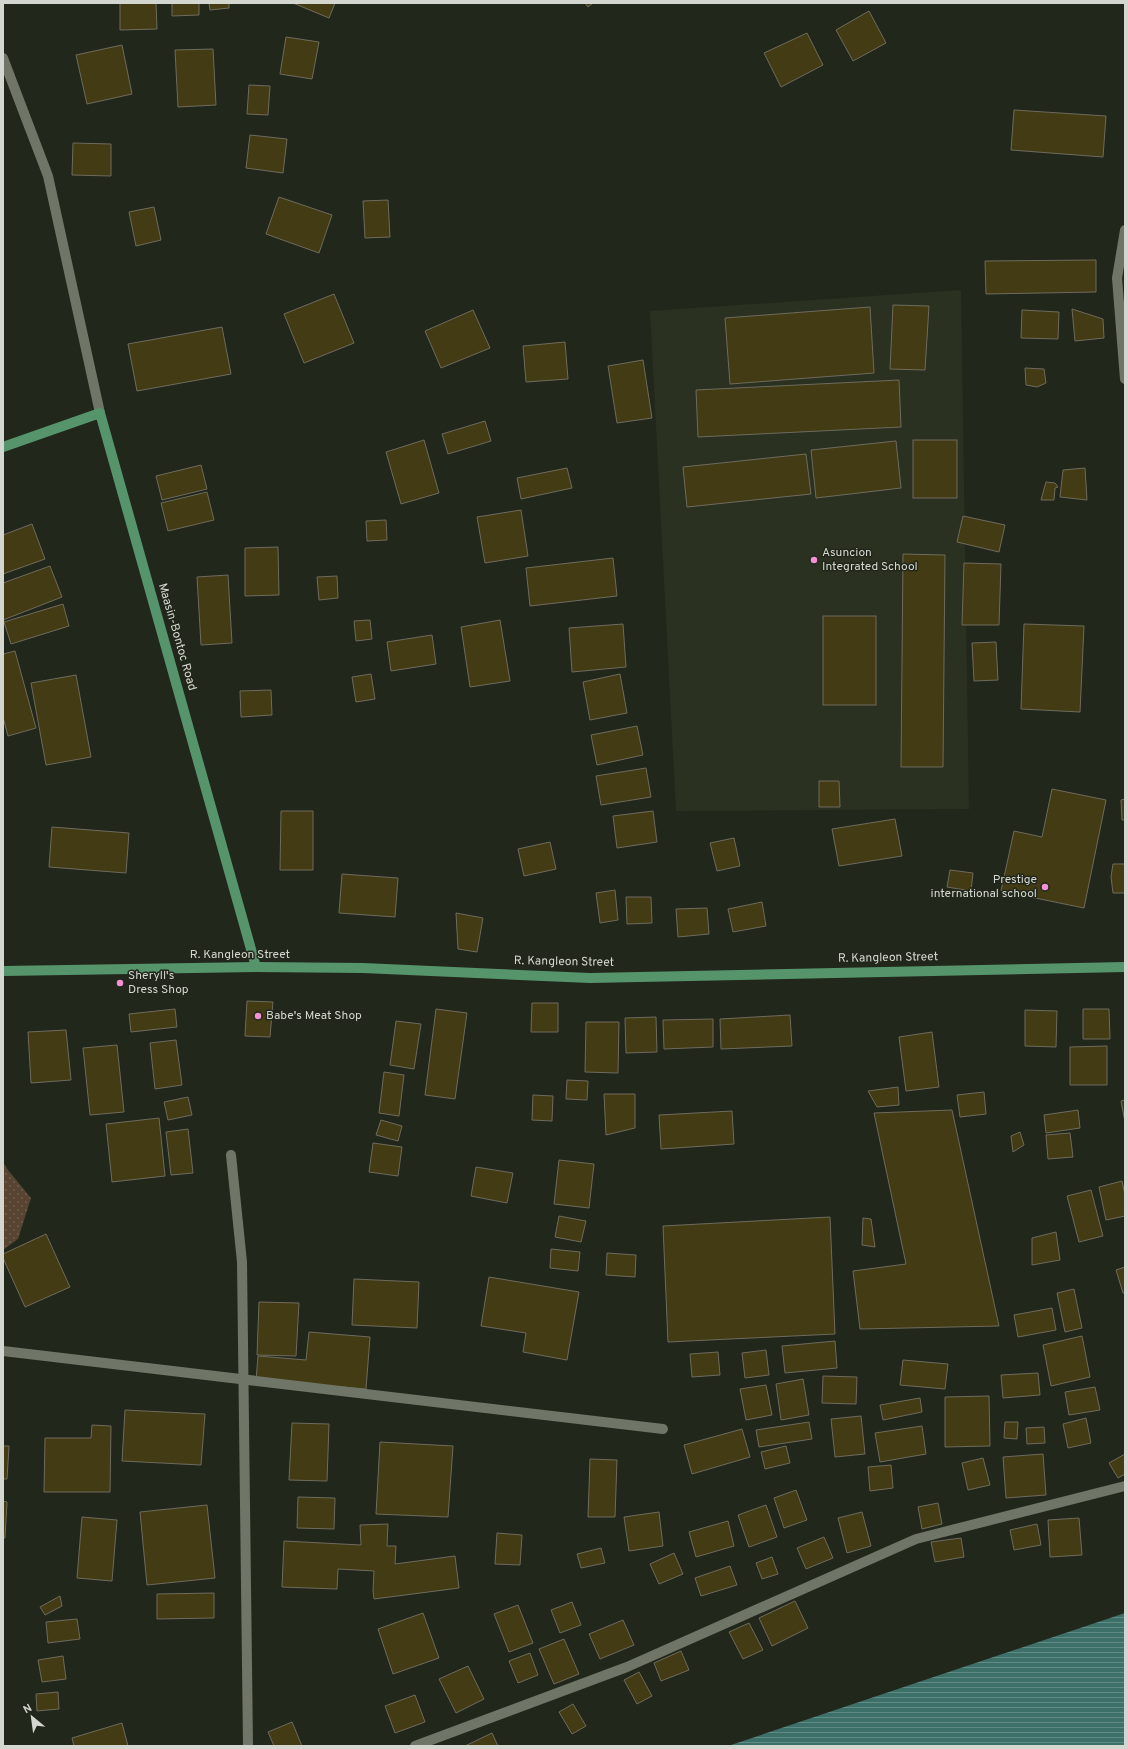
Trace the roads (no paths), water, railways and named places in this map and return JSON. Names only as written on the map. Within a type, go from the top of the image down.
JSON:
[{"type":"main road","points":[[3,447],[100,413]]},
{"type":"main road","name":"Maasin-Bontoc Road","points":[[100,413],[256,967]]},
{"type":"main road","name":"R. Kangleon Street","points":[[3,971],[256,967],[363,968],[590,978],[1125,966]]},
{"type":"street","points":[[3,58],[48,176],[100,413]]},
{"type":"street","points":[[1125,230],[1117,278],[1125,379]]},
{"type":"street","points":[[231,1155],[242,1262],[245,1379],[248,1746]]},
{"type":"street","points":[[3,1351],[662,1429]]},
{"type":"street","points":[[415,1746],[627,1667],[916,1539],[1125,1486]]},
{"type":"water","points":[[1125,1613],[1125,1746],[728,1746]]},
{"type":"place","name":"Asuncion Integrated School","points":[[814,560]]},
{"type":"place","name":"Prestige international school","points":[[1045,887]]},
{"type":"place","name":"Sheryll's Dress Shop","points":[[120,983]]},
{"type":"place","name":"Babe's Meat Shop","points":[[258,1016]]}]
